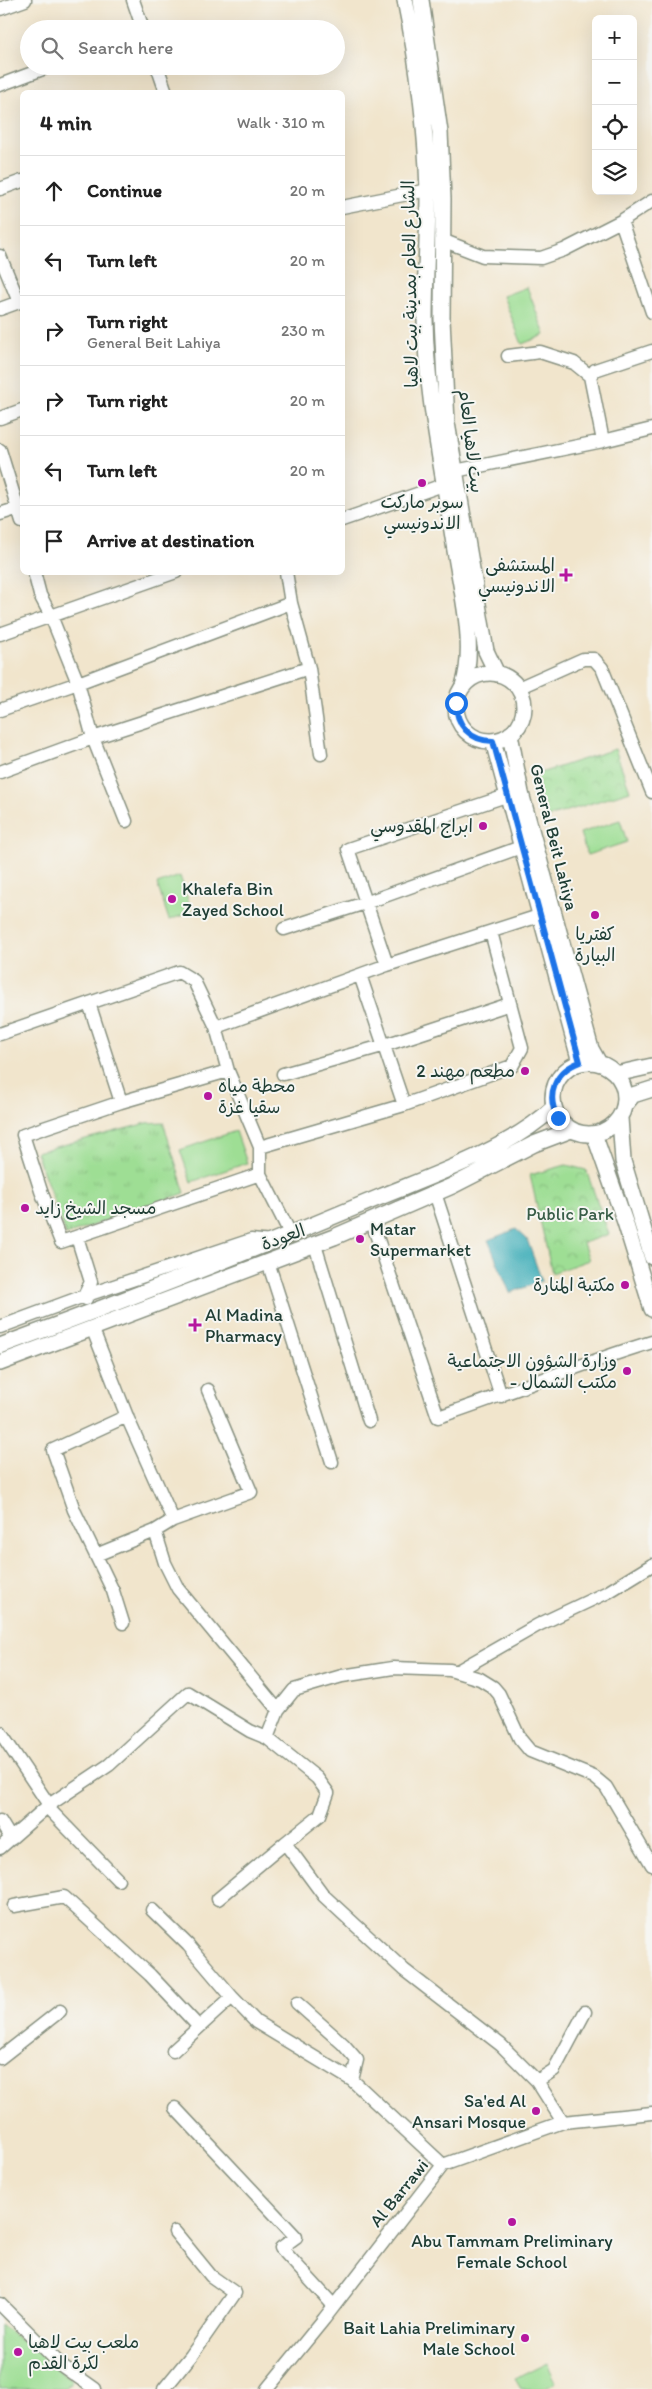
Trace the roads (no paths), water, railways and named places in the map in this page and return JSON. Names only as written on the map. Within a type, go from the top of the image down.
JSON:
[{"type":"main road","name":"الشارع العام بمدينة بيت لاهيا","points":[[405,0],[415,48],[428,190],[425,320],[431,409],[446,484],[467,633],[467,673],[463,686]]},
{"type":"main road","name":"بيت لاهيا العام","points":[[422,0],[440,132],[442,319],[447,423],[486,651],[498,674]]},
{"type":"main road","points":[[498,674],[511,680],[518,688],[523,700],[523,713],[518,725],[510,734],[493,741],[472,736],[461,725],[457,715],[456,703],[463,686],[478,675],[498,674]]},
{"type":"main road","name":"General Beit Lahiya","points":[[510,734],[522,793],[590,1049],[598,1063]]},
{"type":"main road","name":"General Beit Lahiya","points":[[493,741],[506,796],[580,1062]]},
{"type":"main road","points":[[652,1089],[634,1095],[622,1112],[611,1127],[594,1134],[571,1130],[558,1118],[554,1108],[553,1090],[557,1079],[569,1067],[580,1062],[598,1063],[616,1074],[624,1087],[622,1112],[623,1161],[652,1256]]},
{"type":"main road","points":[[616,1074],[652,1066]]},
{"type":"main road","name":"العودة","points":[[0,1346],[92,1313],[274,1242],[472,1158],[536,1125],[554,1108]]},
{"type":"main road","name":"العودة","points":[[0,1363],[93,1330],[372,1222],[534,1144],[571,1130]]},
{"type":"main road","points":[[594,1134],[625,1222],[652,1309]]},
{"type":"street","points":[[0,8],[26,0]]},
{"type":"street","points":[[133,0],[140,20]]},
{"type":"street","points":[[0,84],[26,75]]},
{"type":"street","points":[[160,75],[165,90]]},
{"type":"street","points":[[0,189],[20,182]]},
{"type":"street","points":[[345,206],[428,190]]},
{"type":"street","points":[[442,240],[483,256],[541,258],[564,250],[621,221],[652,201]]},
{"type":"street","points":[[621,221],[652,312]]},
{"type":"street","points":[[0,256],[20,299]]},
{"type":"street","points":[[0,310],[20,301]]},
{"type":"street","points":[[508,356],[540,352],[574,363],[590,376],[603,441]]},
{"type":"street","points":[[590,376],[595,370],[652,352]]},
{"type":"street","points":[[0,418],[20,411]]},
{"type":"street","points":[[455,471],[603,441],[652,429]]},
{"type":"street","points":[[0,450],[20,504]]},
{"type":"street","points":[[345,519],[446,484]]},
{"type":"street","points":[[0,514],[20,507]]},
{"type":"street","points":[[35,575],[40,595],[51,616],[78,683],[93,738],[126,821]]},
{"type":"street","points":[[0,634],[167,575]]},
{"type":"street","points":[[287,575],[309,668],[320,754]]},
{"type":"street","points":[[0,710],[292,603]]},
{"type":"street","points":[[518,688],[583,659],[594,659],[602,668],[652,792]]},
{"type":"street","points":[[0,772],[93,738],[309,668]]},
{"type":"street","points":[[386,966],[348,849],[506,796]]},
{"type":"street","points":[[284,929],[365,903],[521,847]]},
{"type":"street","points":[[216,1027],[386,966],[539,916]]},
{"type":"street","points":[[260,1147],[404,1105],[512,1066],[522,1048],[491,932]]},
{"type":"street","points":[[0,1034],[179,972],[194,980],[216,1027],[228,1071],[260,1147],[260,1174],[291,1235]]},
{"type":"street","points":[[360,975],[382,1046],[404,1105]]},
{"type":"street","points":[[89,1003],[121,1102]]},
{"type":"street","points":[[282,1074],[382,1046],[510,1004]]},
{"type":"street","points":[[228,1071],[121,1102],[23,1135],[61,1242],[260,1174]]},
{"type":"street","points":[[435,1193],[501,1396]]},
{"type":"street","points":[[372,1222],[438,1417],[501,1396],[596,1359],[652,1342]]},
{"type":"street","points":[[77,1237],[91,1282],[84,1296]]},
{"type":"street","points":[[0,1327],[84,1296],[251,1240],[274,1242]]},
{"type":"street","points":[[315,1245],[369,1421]]},
{"type":"street","points":[[268,1262],[332,1462]]},
{"type":"street","points":[[84,1296],[92,1313]]},
{"type":"street","points":[[93,1330],[127,1416],[173,1520]]},
{"type":"street","points":[[96,1555],[155,1530],[173,1520],[251,1492],[208,1390]]},
{"type":"street","points":[[123,1623],[113,1591],[74,1510],[53,1450],[127,1416]]},
{"type":"street","points":[[155,1530],[166,1563],[178,1589],[278,1710]]},
{"type":"street","points":[[456,1672],[538,1626],[608,1592],[652,1565]]},
{"type":"street","points":[[267,1738],[278,1710],[294,1690],[342,1676],[393,1668],[456,1672],[485,1681],[499,1694],[520,1739],[530,1751],[594,1778],[603,1784],[652,1865]]},
{"type":"street","points":[[0,1848],[48,1806],[109,1765],[188,1693],[250,1731],[267,1738],[317,1778],[328,1793],[320,1815],[218,1899]]},
{"type":"street","points":[[0,1732],[48,1806],[118,1880]]},
{"type":"street","points":[[0,1821],[11,1839]]},
{"type":"street","points":[[285,1843],[324,1896],[404,1970],[501,2045],[537,2081],[563,2122]]},
{"type":"street","points":[[14,1906],[64,1897],[150,1975],[199,2027]]},
{"type":"street","points":[[152,1910],[188,1946],[256,2022],[352,2080],[443,2165]]},
{"type":"street","points":[[173,2051],[232,1997]]},
{"type":"street","points":[[296,2003],[343,2044],[357,2060],[352,2080]]},
{"type":"street","points":[[0,2058],[60,2011]]},
{"type":"street","points":[[537,2081],[554,2070],[584,2012]]},
{"type":"street","points":[[175,2108],[296,2237],[281,2248],[334,2306]]},
{"type":"street","name":"Al Barrawi","points":[[267,2389],[443,2165],[563,2122],[652,2113]]},
{"type":"street","points":[[164,2389],[235,2293],[211,2276],[175,2232]]},
{"type":"street","points":[[0,2304],[61,2365],[95,2389]]},
{"type":"water","points":[[516,1229],[527,1239],[542,1281],[510,1293],[488,1240]]},
{"type":"place","name":"سوبر ماركت الاندونيسي","points":[[422,483]]},
{"type":"place","name":"المستشفى الاندونيسي","points":[[566,575]]},
{"type":"place","name":"ابراج المقدوسي","points":[[483,826]]},
{"type":"place","name":"Khalefa Bin Zayed School","points":[[172,899]]},
{"type":"place","name":"كفتريا البيارة","points":[[595,915]]},
{"type":"place","name":"مطعم مهند 2","points":[[525,1071]]},
{"type":"place","name":"محطة مياه سقيا غزة","points":[[208,1096]]},
{"type":"place","name":"مسجد الشيخ زايد","points":[[25,1208]]},
{"type":"place","name":"Matar Supermarket","points":[[360,1239]]},
{"type":"place","name":"مكتبة المنارة","points":[[625,1285]]},
{"type":"place","name":"Al Madina Pharmacy","points":[[195,1325]]},
{"type":"place","name":"وزارة الشؤون الاجتماعية - مكتب الشمال","points":[[627,1371]]},
{"type":"place","name":"Sa'ed Al Ansari Mosque","points":[[536,2111]]},
{"type":"place","name":"Abu Tammam Preliminary Female School","points":[[512,2222]]},
{"type":"place","name":"Bait Lahia Preliminary Male School","points":[[525,2338]]},
{"type":"place","name":"ملعب بيت لاهيا لكرة القدم","points":[[18,2352]]},
{"type":"park label","name":"Public Park","points":[[570,1214]]}]
